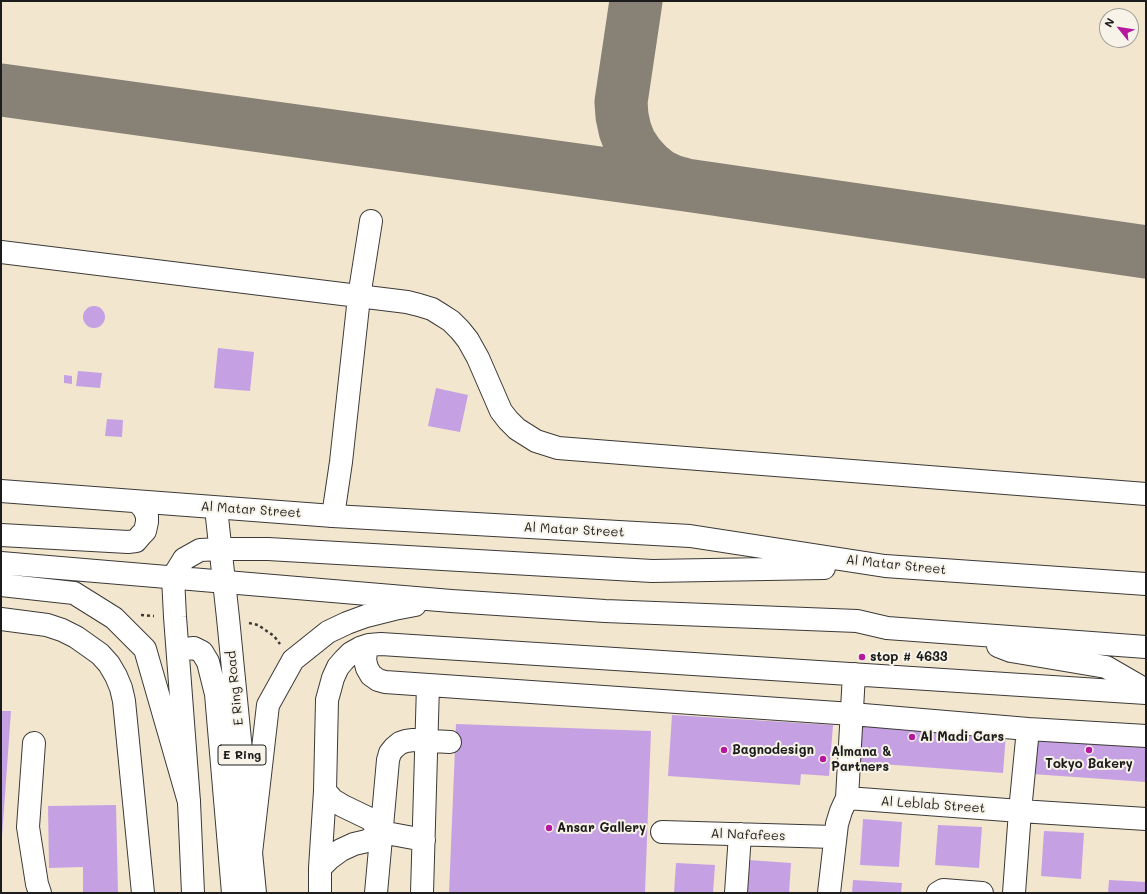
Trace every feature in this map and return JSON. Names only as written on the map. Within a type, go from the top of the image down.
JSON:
[{"type":"main road","points":[[333,516],[359,297],[371,221]]},
{"type":"main road","points":[[1,252],[419,304],[432,309],[451,321],[468,340],[478,358],[501,411],[508,420],[517,429],[536,441],[558,448],[1146,494]]},
{"type":"main road","name":"Al Matar Street","points":[[1,491],[333,516],[690,536],[885,566],[1146,584]]},
{"type":"main road","points":[[1,534],[128,542],[136,541],[145,531],[147,522],[147,516],[144,509],[138,502]]},
{"type":"main road","name":"E Ring Road","points":[[216,508],[255,893]]},
{"type":"main road","points":[[194,893],[173,577],[184,559],[200,550],[268,549],[652,571],[885,566]]},
{"type":"main road","points":[[1,563],[451,601],[605,610],[857,621],[887,628],[1146,647]]},
{"type":"main road","points":[[1,585],[74,593],[114,618],[144,649],[189,802]]},
{"type":"main road","points":[[251,853],[268,705],[293,660],[328,632],[366,616],[394,608],[451,601]]},
{"type":"main road","points":[[1,619],[47,625],[62,630],[76,637],[100,654],[109,664],[116,676],[124,701],[143,893]]},
{"type":"main road","points":[[965,634],[1011,651],[1106,667],[1146,690]]},
{"type":"main road","points":[[320,893],[320,868],[325,791],[327,700],[331,683],[338,667],[351,653],[369,645],[380,644],[1146,694]]},
{"type":"main road","points":[[369,645],[365,660],[367,668],[371,675],[378,680],[385,682],[852,714],[1028,729],[1146,736]]},
{"type":"main road","points":[[178,650],[194,648],[202,652],[208,662],[216,694],[233,893]]},
{"type":"main road","points":[[829,893],[836,824],[846,798],[854,674]]},
{"type":"main road","points":[[422,893],[428,685]]},
{"type":"main road","points":[[1014,893],[1028,729]]},
{"type":"main road","points":[[376,893],[388,760],[390,753],[400,743],[406,741],[450,742]]},
{"type":"main road","points":[[34,743],[28,827],[37,884],[40,893]]},
{"type":"main road","points":[[325,791],[333,800],[370,819],[381,832],[424,840]]},
{"type":"main road","name":"Al Leblab Street","points":[[846,798],[1020,811],[1146,818]]},
{"type":"main road","points":[[320,868],[341,850],[354,844],[367,841],[381,832]]},
{"type":"main road","name":"Al Nafafees","points":[[662,832],[834,837]]},
{"type":"main road","points":[[736,893],[740,834]]},
{"type":"main road","points":[[938,893],[943,890],[982,893]]},
{"type":"building","points":[[94,306],[102,309],[105,317],[102,325],[94,328],[86,325],[83,317],[86,309]]},
{"type":"building","points":[[218,348],[254,352],[250,391],[214,388]]},
{"type":"building","points":[[78,371],[102,373],[100,388],[76,386]]},
{"type":"building","points":[[64,375],[72,376],[72,384],[64,383]]},
{"type":"building","points":[[436,388],[468,395],[460,432],[428,426]]},
{"type":"building","points":[[107,419],[123,420],[122,437],[105,436]]},
{"type":"building","points":[[1,711],[11,711],[2,837],[1,837]]},
{"type":"building","points":[[672,715],[833,725],[829,776],[801,774],[800,785],[668,776]]},
{"type":"building","points":[[857,722],[1006,734],[1003,773],[854,762]]},
{"type":"building","name":"Ansar Gallery","points":[[456,724],[651,731],[645,893],[449,893]]},
{"type":"building","points":[[1035,736],[1146,743],[1146,782],[1032,774]]},
{"type":"building","points":[[116,805],[118,893],[83,893],[83,867],[49,868],[48,806]]},
{"type":"building","points":[[863,819],[902,822],[899,867],[860,865]]},
{"type":"building","points":[[938,825],[982,827],[979,868],[935,865]]},
{"type":"building","points":[[1044,831],[1084,833],[1081,879],[1041,876]]},
{"type":"building","points":[[749,860],[791,863],[789,893],[747,893]]},
{"type":"building","points":[[676,863],[715,865],[713,893],[674,893]]},
{"type":"building","points":[[853,880],[902,883],[901,893],[852,893]]},
{"type":"building","points":[[1109,880],[1146,882],[1146,893],[1108,893]]},
{"type":"taxiway","points":[[636,1],[621,102],[625,130],[630,143],[648,166],[659,175],[683,184]]},
{"type":"taxiway","points":[[1,90],[686,185],[1146,252]]},
{"type":"place","name":"stop # 4633","points":[[862,657]]},
{"type":"place","name":"Al Madi Cars","points":[[912,737]]},
{"type":"place","name":"Bagnodesign","points":[[724,750]]},
{"type":"place","name":"Tokyo Bakery","points":[[1089,750]]},
{"type":"place","name":"Almana & Partners","points":[[823,759]]},
{"type":"place","name":"Ansar Gallery","points":[[549,828]]}]
